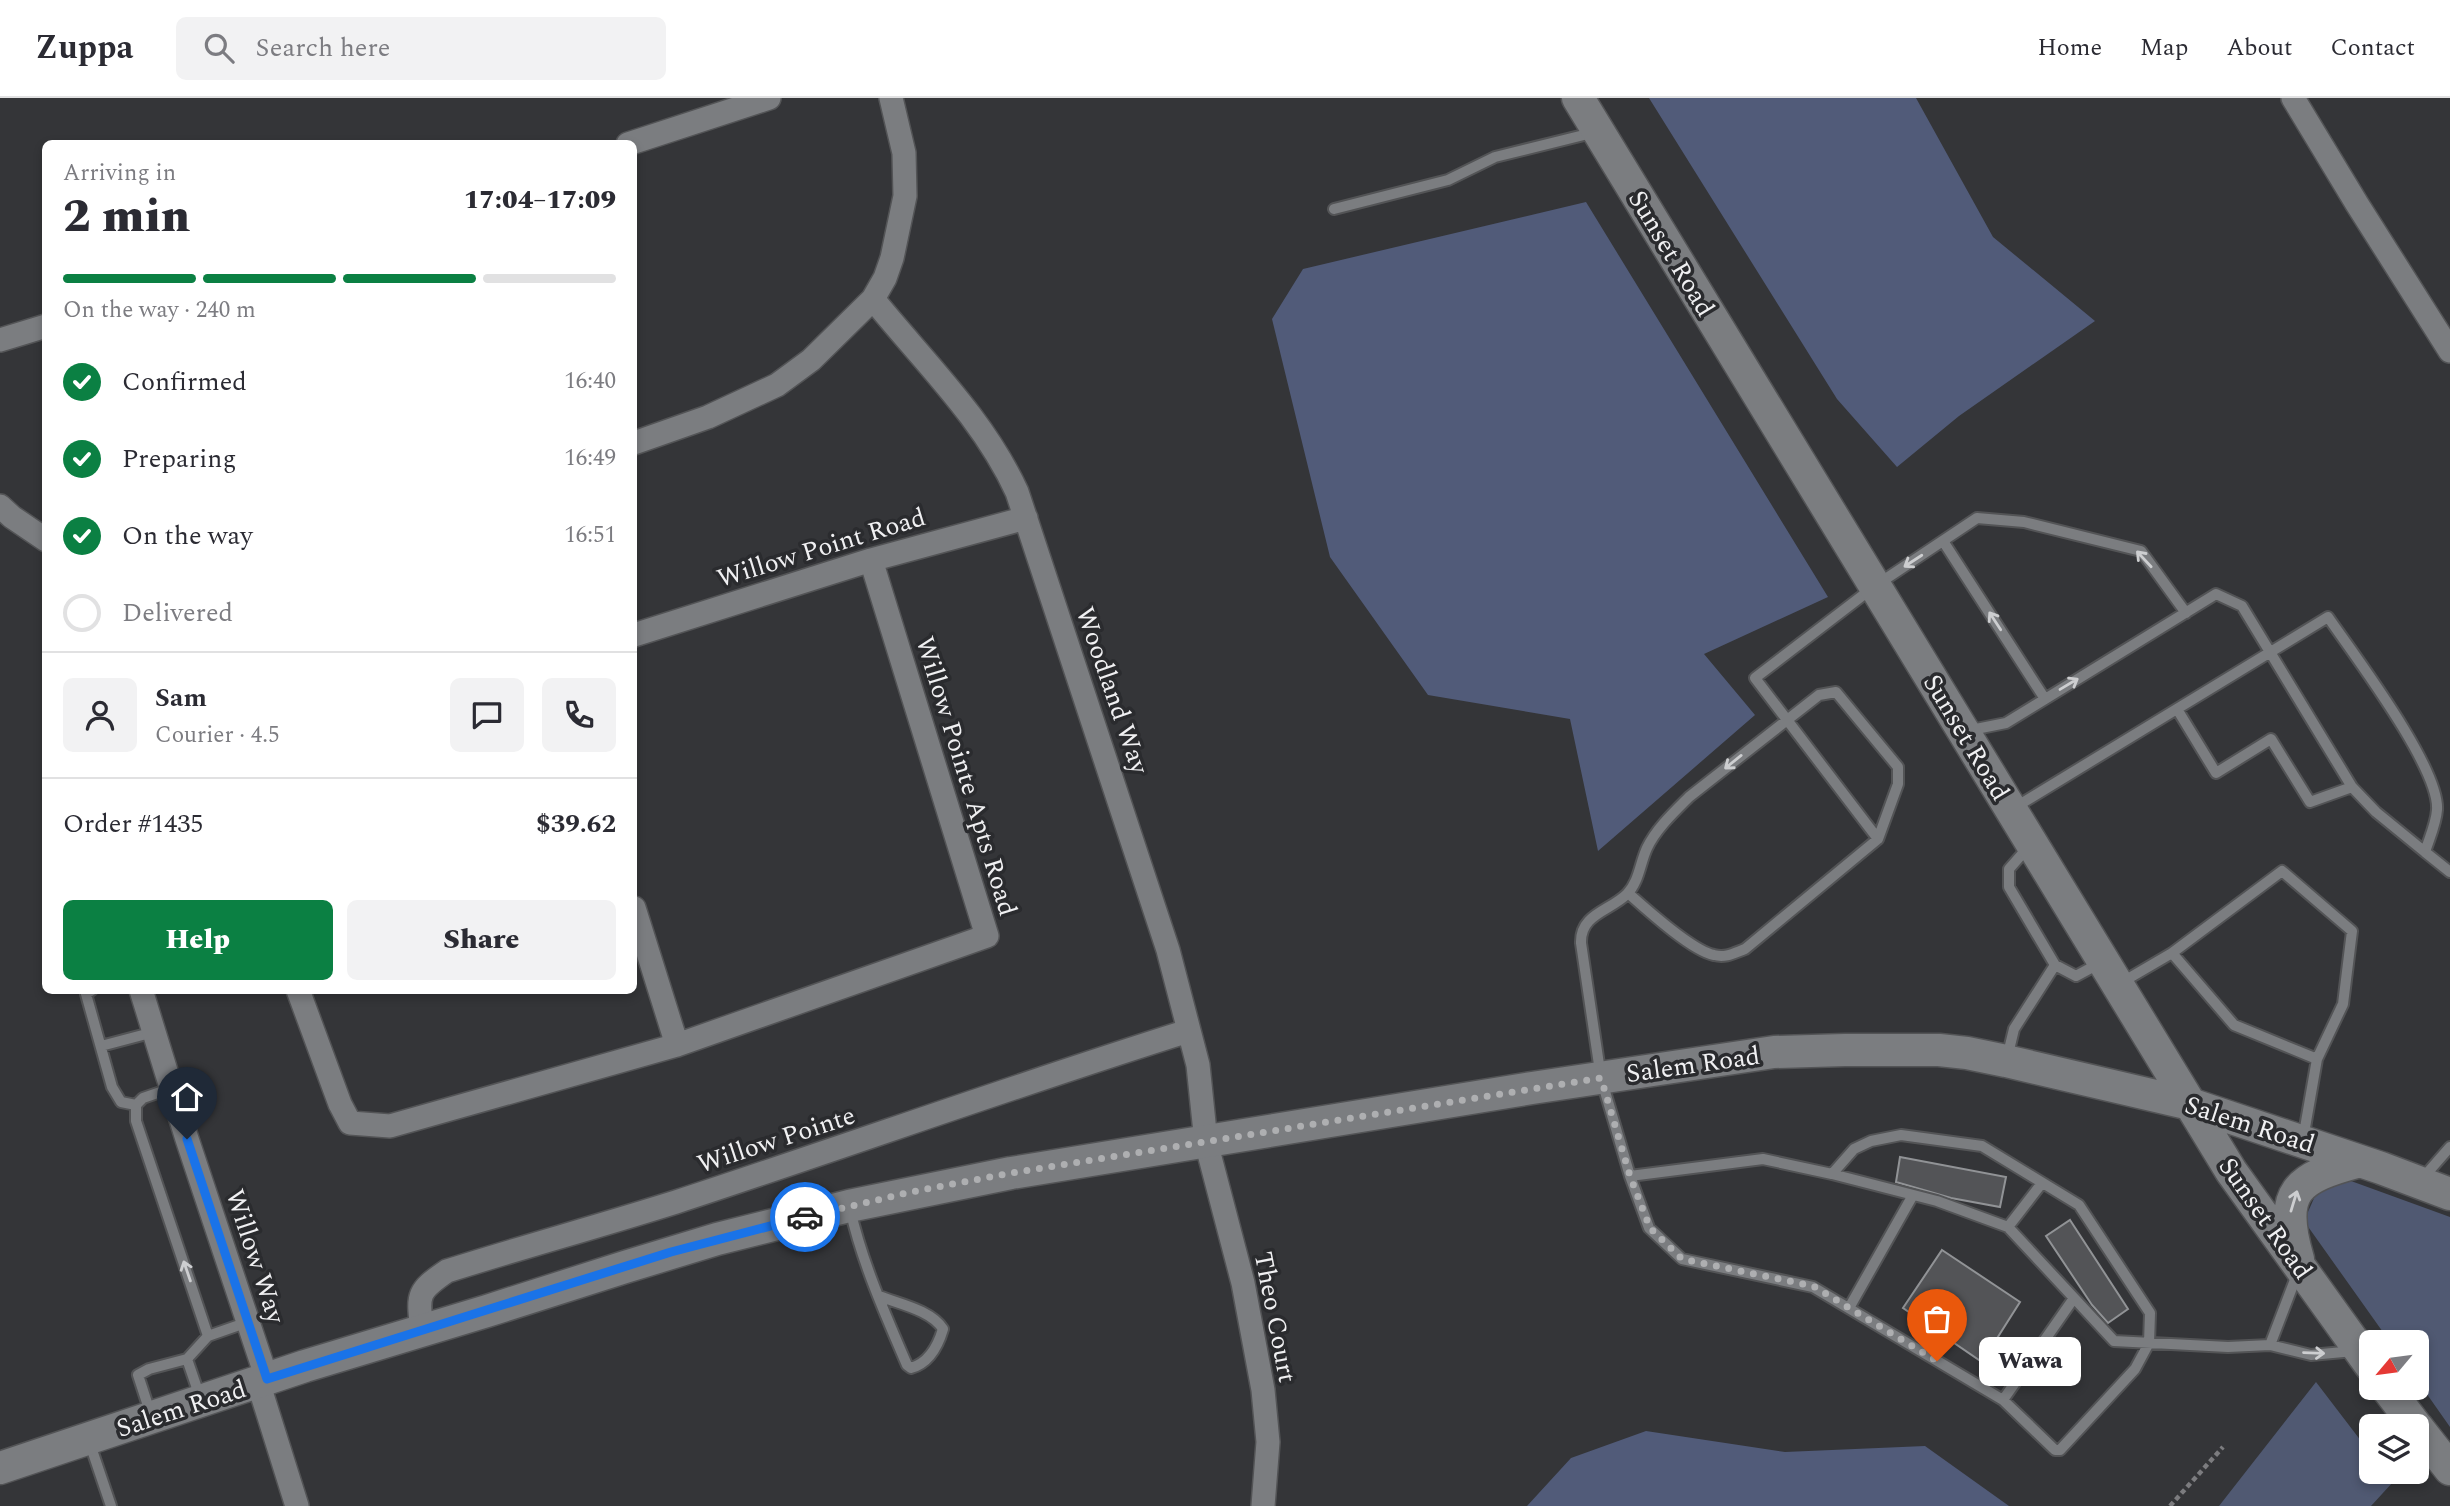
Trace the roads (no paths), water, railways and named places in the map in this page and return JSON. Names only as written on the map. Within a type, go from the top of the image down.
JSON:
[{"type":"street","points":[[637,141],[769,98]]},
{"type":"street","points":[[637,442],[708,417],[777,385],[811,360],[873,299],[892,258],[905,196],[904,153],[891,98]]},
{"type":"street","name":"Sunset Road","points":[[1578,98],[2231,1171],[2359,1350]]},
{"type":"street","points":[[2293,98],[2450,351]]},
{"type":"street","name":"Woodland Way","points":[[873,299],[982,429],[1007,470],[1026,518],[1168,950],[1198,1065],[1206,1142]]},
{"type":"street","points":[[0,340],[42,327]]},
{"type":"street","points":[[0,506],[42,537]]},
{"type":"street","name":"Willow Point Road","points":[[637,634],[871,560],[1026,518]]},
{"type":"street","name":"Willow Pointe Apts Road","points":[[677,1045],[987,936],[871,560]]},
{"type":"street","points":[[299,994],[340,1104],[350,1123],[390,1126],[677,1045],[637,918]]},
{"type":"street","name":"Willow Way","points":[[142,994],[248,1322],[297,1506]]},
{"type":"street","name":"Willow Pointe","points":[[422,1331],[419,1300],[427,1285],[447,1271],[675,1202],[1188,1031]]},
{"type":"street","name":"Salem Road","points":[[0,1468],[262,1381],[671,1252],[849,1206],[1011,1173],[1736,1057],[1809,1051],[1939,1051],[2006,1060],[2190,1104],[2450,1194]]},
{"type":"street","name":"Theo Court","points":[[1206,1142],[1243,1283],[1261,1378],[1268,1442],[1263,1506]]},
{"type":"street","points":[[2300,1267],[2290,1232],[2290,1210],[2295,1192],[2314,1175],[2360,1161]]},
{"type":"street","points":[[2429,1443],[2450,1469]]},
{"type":"lane","points":[[1334,209],[1448,180],[1495,157],[1599,132]]},
{"type":"lane","points":[[1878,839],[1755,678],[1875,586],[1977,519],[2024,522],[2141,551],[2186,612]]},
{"type":"lane","points":[[1943,541],[2045,699]]},
{"type":"lane","points":[[1964,731],[2006,723],[2216,594],[2242,606],[2352,787],[2376,812],[2450,873]]},
{"type":"lane","points":[[2012,810],[2328,617],[2398,720],[2430,776],[2437,809],[2425,852]]},
{"type":"lane","points":[[1628,893],[1691,944],[1711,955],[1728,956],[1745,948],[1878,839],[1898,783],[1898,766],[1836,692],[1819,695],[1689,797],[1670,816],[1647,848],[1628,893],[1585,924],[1581,932],[1601,1078],[1630,1176],[1650,1228],[1682,1259],[1813,1286],[2003,1400],[2055,1450],[2060,1450],[2135,1369],[2149,1343],[2150,1313],[2079,1205],[1982,1146],[1901,1135],[1871,1141],[1854,1149],[1832,1174]]},
{"type":"lane","points":[[2177,709],[2216,773],[2270,739],[2310,802],[2352,787]]},
{"type":"lane","points":[[2031,843],[2009,869],[2009,887],[2055,965],[2076,976],[2111,973],[2172,953],[2282,871],[2352,931],[2343,1004],[2317,1059],[2302,1141]]},
{"type":"lane","points":[[2172,953],[2234,1025],[2317,1059]]},
{"type":"lane","points":[[2006,1060],[2014,1029],[2055,965]]},
{"type":"lane","points":[[86,994],[112,1087],[121,1102],[136,1105]]},
{"type":"lane","points":[[101,1046],[154,1032]]},
{"type":"lane","points":[[172,1088],[143,1098],[136,1105],[136,1121],[208,1336]]},
{"type":"lane","points":[[2419,1182],[2450,1147]]},
{"type":"lane","points":[[1630,1176],[1763,1159],[1832,1174],[1937,1201],[2008,1227],[2114,1341],[2228,1348],[2270,1345],[2311,1355],[2359,1358]]},
{"type":"lane","points":[[2008,1227],[2042,1183]]},
{"type":"lane","points":[[1849,1308],[1913,1195]]},
{"type":"lane","points":[[849,1206],[856,1239],[879,1296],[907,1365],[911,1368],[918,1366],[927,1359],[940,1341],[943,1329],[939,1322],[925,1314],[879,1296]]},
{"type":"lane","points":[[2270,1345],[2300,1267]]},
{"type":"lane","points":[[2003,1400],[2074,1298]]},
{"type":"lane","points":[[152,1418],[138,1375],[149,1368],[187,1359],[208,1336],[248,1322]]},
{"type":"lane","points":[[187,1359],[201,1401]]},
{"type":"lane","points":[[88,1438],[111,1506]]},
{"type":"place","name":"Wawa","points":[[1937,1361]]}]
